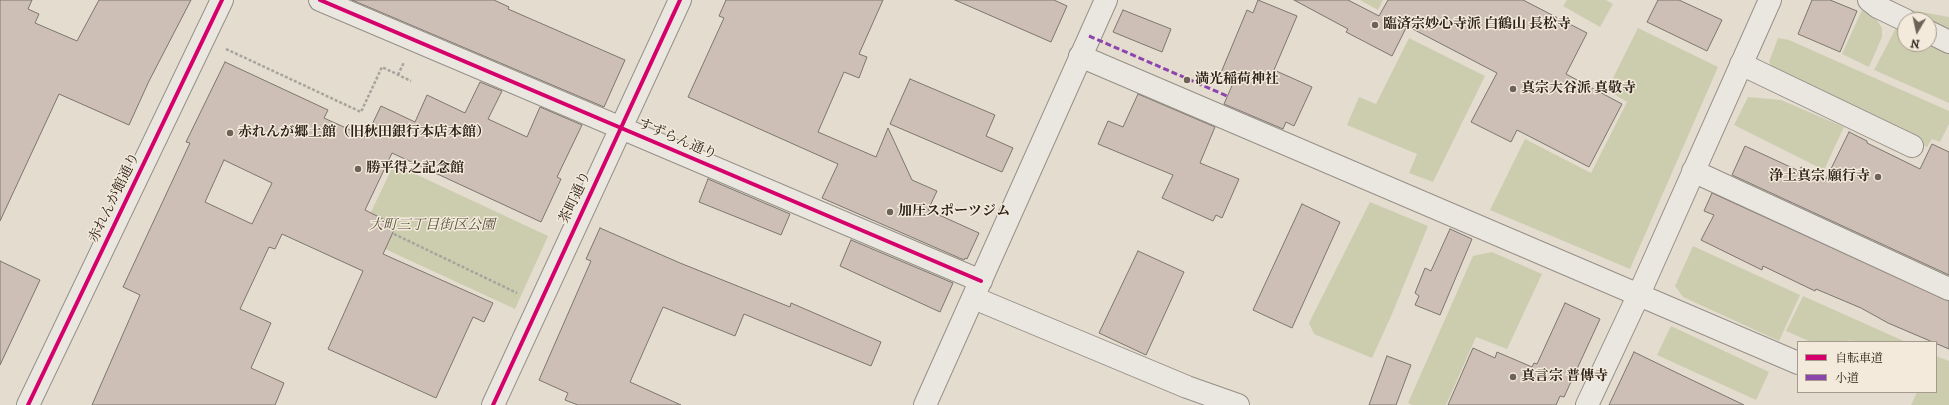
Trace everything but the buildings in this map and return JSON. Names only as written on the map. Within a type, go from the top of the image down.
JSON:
[{"type":"street","name":"赤れんが館通り","points":[[28,405],[222,0]]},
{"type":"street","name":"すずらん通り","points":[[320,0],[621,128],[977,289],[1187,387],[1238,405]]},
{"type":"street","name":"茶町通り","points":[[493,405],[680,0]]},
{"type":"street","points":[[925,405],[1106,0]]},
{"type":"street","points":[[1587,405],[1639,294],[1770,0]]},
{"type":"street","points":[[1869,0],[1878,8],[1897,16]]},
{"type":"street","points":[[1937,36],[1949,42]]},
{"type":"street","points":[[1080,56],[1797,363]]},
{"type":"street","points":[[1741,64],[1912,146]]},
{"type":"street","points":[[1693,171],[1949,289]]},
{"type":"path","points":[[204,39],[361,112],[382,68],[411,81]]},
{"type":"path","points":[[394,234],[539,304]]},
{"type":"green space","points":[[1360,0],[1383,0],[1378,10]]},
{"type":"green space","points":[[1567,0],[1606,0],[1613,4],[1600,27],[1563,6]]},
{"type":"green space","points":[[1900,8],[1922,12],[1899,12]]},
{"type":"green space","points":[[1862,10],[1875,17],[1882,28],[1882,37],[1869,67],[1842,54]]},
{"type":"green space","points":[[1937,15],[1949,17],[1949,33],[1937,28]]},
{"type":"green space","points":[[1897,26],[1897,52],[1937,52],[1937,46],[1949,49],[1949,103],[1874,70]]},
{"type":"green space","points":[[1638,28],[1718,67],[1630,269],[1490,210],[1525,139],[1591,173],[1627,102],[1607,90]]},
{"type":"green space","points":[[1409,38],[1485,76],[1433,182],[1409,173],[1417,154],[1347,125],[1359,97],[1376,104]]},
{"type":"green space","points":[[1778,38],[1789,40],[1949,111],[1949,124],[1940,142],[1932,139],[1927,147],[1779,76],[1769,62]]},
{"type":"green space","points":[[1748,97],[1781,100],[1844,127],[1824,170],[1734,125]]},
{"type":"green space","name":"大町三丁目街区公園","points":[[394,164],[548,236],[515,309],[359,237]]},
{"type":"green space","points":[[1370,202],[1428,226],[1392,314],[1372,358],[1314,334],[1309,323]]},
{"type":"green space","points":[[1693,246],[1800,295],[1779,341],[1683,297],[1675,286]]},
{"type":"green space","points":[[1492,252],[1542,274],[1507,349],[1476,337],[1446,405],[1412,405],[1408,403],[1473,256]]},
{"type":"green space","points":[[1803,296],[1904,341],[1809,341],[1786,331]]},
{"type":"green space","points":[[1671,326],[1769,372],[1756,400],[1657,355]]},
{"type":"green space","points":[[1937,356],[1949,361],[1949,405],[1911,405],[1917,393],[1937,393]]},
{"type":"marked path","points":[[1089,36],[1227,96]]},
{"type":"cycle path","points":[[28,405],[222,0]]},
{"type":"cycle path","points":[[320,0],[981,281]]},
{"type":"cycle path","points":[[493,405],[680,0]]},
{"type":"place","name":"臨済宗妙心寺派 白鶴山 長松寺","points":[[1375,25]]},
{"type":"place","name":"満光稲荷神社","points":[[1187,80]]},
{"type":"place","name":"真宗大谷派 真敬寺","points":[[1513,89]]},
{"type":"place","name":"赤れんが郷土館（旧秋田銀行本店本館）","points":[[230,133]]},
{"type":"place","name":"勝平得之記念館","points":[[358,169]]},
{"type":"place","name":"浄土真宗 願行寺","points":[[1878,177]]},
{"type":"place","name":"加圧スポーツジム","points":[[890,212]]},
{"type":"place","name":"真言宗 普傳寺","points":[[1513,377]]}]
